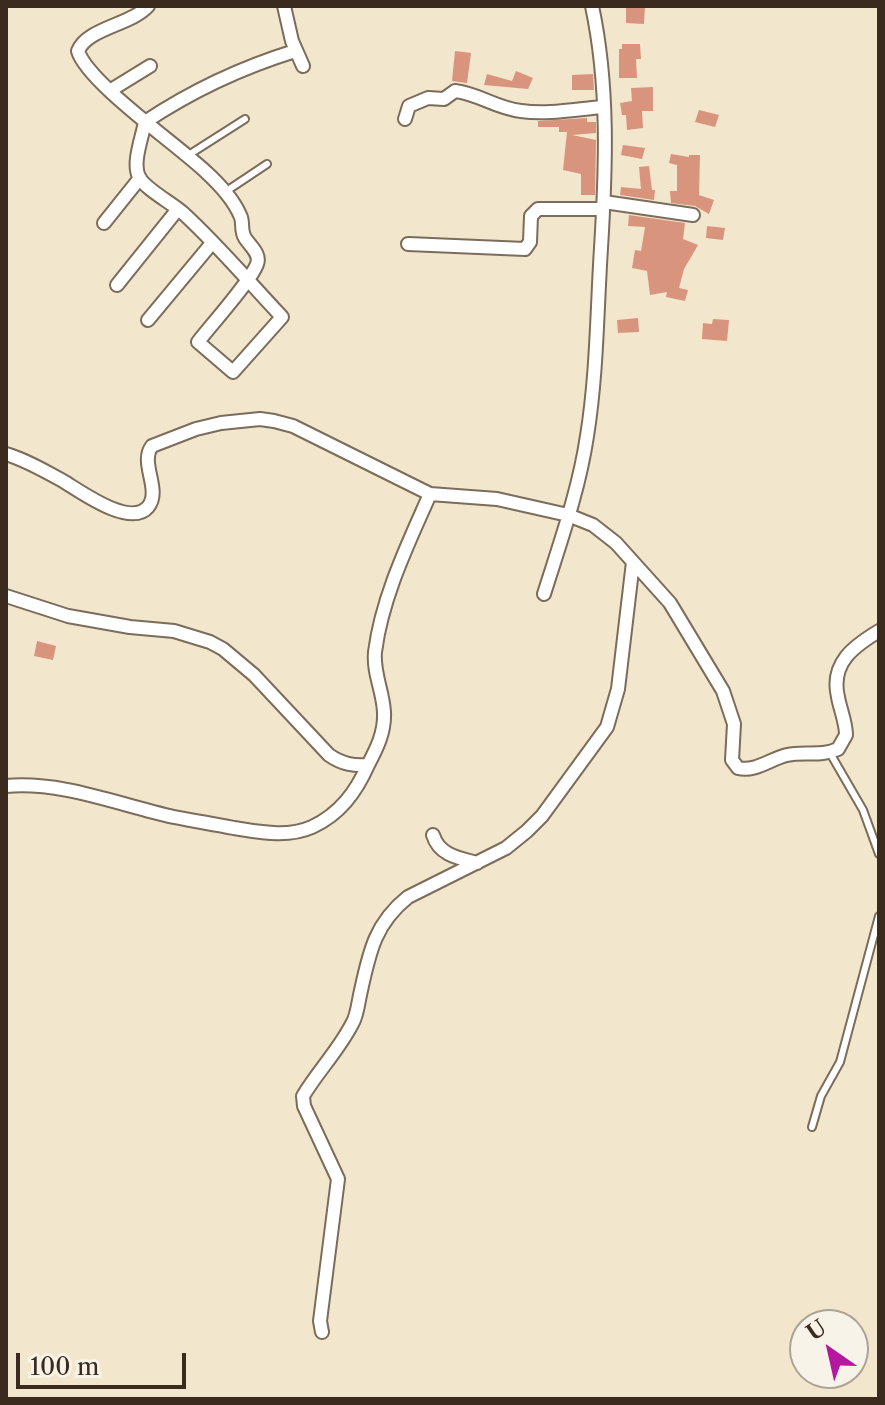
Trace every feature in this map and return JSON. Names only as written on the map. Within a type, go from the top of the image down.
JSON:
[{"type":"street","points":[[148,6],[141,13],[92,36],[79,46],[78,51],[83,62],[145,122],[225,192],[240,213],[244,237],[257,255],[258,263],[246,280],[198,342],[233,372],[282,317],[246,280],[212,243],[178,209],[140,178],[137,162],[145,122],[224,76],[295,51]]},
{"type":"street","points":[[284,6],[295,51],[303,66]]},
{"type":"street","points":[[544,594],[587,437],[598,315],[607,165],[600,48],[592,6]]},
{"type":"street","points":[[111,90],[150,66]]},
{"type":"street","points":[[405,119],[409,106],[426,98],[444,99],[455,91],[473,93],[486,101],[519,111],[604,107]]},
{"type":"street","points":[[104,223],[140,178]]},
{"type":"street","points":[[408,244],[525,249],[530,242],[531,216],[538,209],[604,206],[693,215]]},
{"type":"street","points":[[117,285],[178,209]]},
{"type":"street","points":[[148,320],[212,243]]},
{"type":"street","points":[[6,454],[93,500],[119,511],[138,513],[150,502],[152,491],[148,457],[152,446],[196,429],[260,419],[293,426],[430,494],[497,499],[568,515],[605,534],[670,603],[723,691],[734,724],[732,755],[735,766],[746,770],[785,755],[830,753],[840,746],[846,735],[836,692],[838,669],[843,659],[860,642],[879,631]]},
{"type":"street","points":[[6,786],[32,785],[74,791],[173,817],[281,834],[312,827],[333,814],[353,794],[379,745],[384,712],[375,658],[381,624],[397,573],[430,494]]},
{"type":"street","points":[[322,1332],[320,1321],[338,1179],[304,1106],[303,1096],[354,1021],[367,960],[380,926],[394,909],[408,897],[506,848],[542,816],[607,727],[618,689],[633,562]]},
{"type":"street","points":[[6,596],[59,614],[130,627],[174,631],[210,642],[254,675],[329,755],[348,765],[368,765]]},
{"type":"street","points":[[433,835],[444,852],[477,863]]},
{"type":"lane","points":[[187,156],[245,119]]},
{"type":"lane","points":[[225,192],[267,164]]},
{"type":"lane","points":[[830,753],[863,810],[879,854]]},
{"type":"lane","points":[[812,1127],[821,1096],[840,1062],[879,916]]},
{"type":"building","points":[[626,6],[645,6],[644,24],[626,23]]},
{"type":"building","points":[[622,44],[640,44],[641,59],[636,59],[637,78],[619,78],[619,49],[622,49]]},
{"type":"building","points":[[455,51],[471,53],[467,83],[452,81]]},
{"type":"building","points":[[516,71],[533,78],[528,89],[484,85],[487,74],[512,81]]},
{"type":"building","points":[[593,74],[594,90],[572,90],[572,75]]},
{"type":"building","points":[[653,87],[653,111],[642,111],[643,128],[627,130],[626,115],[622,115],[620,103],[632,101],[631,88]]},
{"type":"building","points":[[699,110],[719,115],[715,127],[695,122]]},
{"type":"building","points":[[587,118],[587,122],[596,122],[596,133],[572,135],[596,140],[595,195],[581,195],[581,174],[563,170],[567,132],[559,132],[559,127],[538,127],[538,121]]},
{"type":"building","points":[[623,145],[645,148],[642,159],[621,155]]},
{"type":"building","points":[[671,154],[700,155],[699,195],[714,200],[709,214],[695,206],[671,203],[670,191],[677,191],[677,165],[669,163]]},
{"type":"building","points":[[649,166],[652,190],[655,190],[654,200],[620,195],[621,187],[641,189],[639,167]]},
{"type":"building","points":[[629,215],[685,223],[683,239],[698,245],[684,269],[679,288],[688,290],[685,301],[666,297],[667,292],[650,295],[647,271],[632,268],[635,250],[641,251],[645,227],[628,226]]},
{"type":"building","points":[[707,226],[725,228],[723,240],[706,238]]},
{"type":"building","points":[[638,318],[639,332],[618,333],[617,320]]},
{"type":"building","points":[[713,319],[729,320],[727,341],[702,339],[703,323],[712,324]]},
{"type":"building","points":[[37,641],[56,646],[53,660],[34,656]]}]
